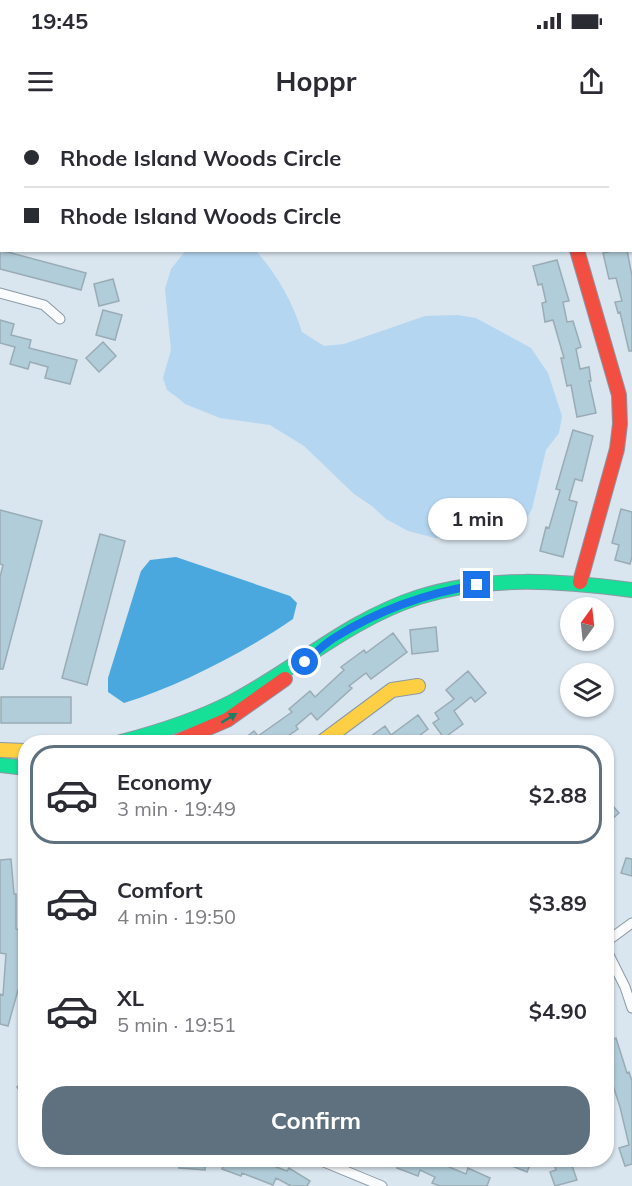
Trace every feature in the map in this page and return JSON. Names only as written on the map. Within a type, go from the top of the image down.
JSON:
[{"type":"street","points":[[579,252],[619,395],[620,424],[616,449],[580,582]]},
{"type":"street","points":[[0,293],[44,305],[60,319]]},
{"type":"street","points":[[172,735],[233,701],[333,639],[390,609],[456,588],[497,582],[545,580],[580,582],[632,590]]},
{"type":"street","points":[[192,735],[226,720],[291,674],[333,639]]},
{"type":"street","points":[[331,735],[392,690],[418,686]]},
{"type":"street","points":[[0,750],[18,751]]},
{"type":"street","points":[[0,765],[18,767]]},
{"type":"street","points":[[614,936],[632,923]]},
{"type":"street","points":[[614,965],[632,1008]]},
{"type":"street","points":[[336,1167],[382,1186]]},
{"type":"shaded area","points":[[184,252],[257,252],[283,289],[302,332],[324,346],[344,344],[425,316],[457,315],[476,318],[531,348],[548,373],[562,416],[559,433],[546,450],[532,509],[527,518],[511,531],[488,538],[435,538],[408,531],[386,519],[354,494],[304,446],[270,425],[220,418],[185,404],[167,390],[163,378],[171,350],[165,289],[171,269]]},
{"type":"water","points":[[176,557],[290,596],[297,603],[293,619],[254,644],[211,667],[124,703],[108,692],[108,678],[141,571],[150,560]]},
{"type":"building","points":[[0,252],[7,252],[86,273],[81,290],[0,269]]},
{"type":"building","points":[[627,252],[632,276],[632,351],[629,351],[620,312],[618,313],[615,302],[622,301],[616,278],[609,279],[603,253]]},
{"type":"building","points":[[557,260],[569,301],[563,302],[567,322],[573,321],[581,347],[576,349],[580,369],[589,367],[591,381],[589,381],[596,413],[577,417],[571,385],[567,386],[561,358],[564,358],[553,320],[545,322],[542,303],[546,302],[542,284],[538,285],[533,266]]},
{"type":"building","points":[[113,279],[119,301],[99,306],[94,284]]},
{"type":"building","points":[[103,310],[122,315],[115,340],[96,335]]},
{"type":"building","points":[[0,320],[14,324],[11,335],[31,340],[29,348],[77,360],[70,384],[45,378],[48,367],[30,362],[28,369],[10,364],[15,347],[0,343]]},
{"type":"building","points":[[103,342],[116,356],[99,372],[86,358]]},
{"type":"building","points":[[573,430],[593,436],[582,481],[575,479],[569,500],[577,502],[563,557],[540,551],[560,490],[556,489]]},
{"type":"building","points":[[621,509],[632,512],[630,564],[615,560],[619,545],[612,543]]},
{"type":"building","points":[[0,510],[42,521],[3,669],[0,669],[0,577],[3,565],[0,564]]},
{"type":"building","points":[[100,534],[125,541],[87,685],[62,678]]},
{"type":"building","points":[[436,627],[438,651],[412,654],[410,630]]},
{"type":"building","points":[[393,633],[407,652],[371,679],[366,673],[349,686],[352,688],[317,720],[311,713],[296,726],[298,729],[289,735],[259,735],[292,712],[289,709],[310,691],[315,697],[344,670],[341,667],[364,650],[366,653]]},
{"type":"building","points":[[468,671],[486,693],[475,702],[471,697],[454,711],[463,724],[448,735],[442,735],[433,723],[439,719],[435,713],[454,699],[446,690]]},
{"type":"building","points":[[1,697],[71,697],[71,723],[1,723]]},
{"type":"building","points":[[418,715],[428,729],[420,735],[391,735]]},
{"type":"building","points":[[385,726],[391,735],[373,735]]},
{"type":"building","points":[[614,807],[619,813],[614,817]]},
{"type":"building","points":[[626,858],[632,859],[632,876],[621,873]]},
{"type":"building","points":[[11,859],[14,894],[16,894],[16,929],[18,929],[18,990],[8,1026],[0,1024],[0,994],[3,995],[6,954],[0,953],[0,860]]},
{"type":"building","points":[[616,1038],[627,1073],[629,1072],[632,1081],[632,1164],[625,1166],[619,1148],[629,1145],[614,1088],[614,1039]]},
{"type":"building","points":[[205,1167],[205,1170],[179,1168]]},
{"type":"building","points":[[223,1167],[276,1167],[287,1171],[289,1168],[310,1181],[307,1186],[291,1186],[276,1178],[273,1185],[242,1173],[241,1176],[222,1169]]},
{"type":"building","points":[[449,1167],[466,1174],[468,1168],[490,1178],[487,1186],[440,1186],[432,1183],[435,1177],[420,1170],[418,1176],[397,1168]]},
{"type":"building","points":[[514,1167],[529,1167],[527,1172]]},
{"type":"building","points":[[555,1167],[572,1167],[577,1180],[555,1186],[550,1172],[556,1170]]},
{"type":"traffic: fast","points":[[146,735],[178,725],[232,702],[369,618],[419,597],[472,585],[525,582],[579,584],[632,590]]},
{"type":"traffic: fast","points":[[0,765],[18,767]]},
{"type":"traffic: slow","points":[[331,735],[392,690],[418,686]]},
{"type":"traffic: slow","points":[[0,750],[18,751]]},
{"type":"traffic: jam","points":[[578,252],[619,395],[620,424],[617,449],[580,582]]},
{"type":"traffic: jam","points":[[192,735],[227,720],[285,679]]},
{"type":"route","points":[[305,662],[333,639],[390,609],[456,588],[477,585]]}]
